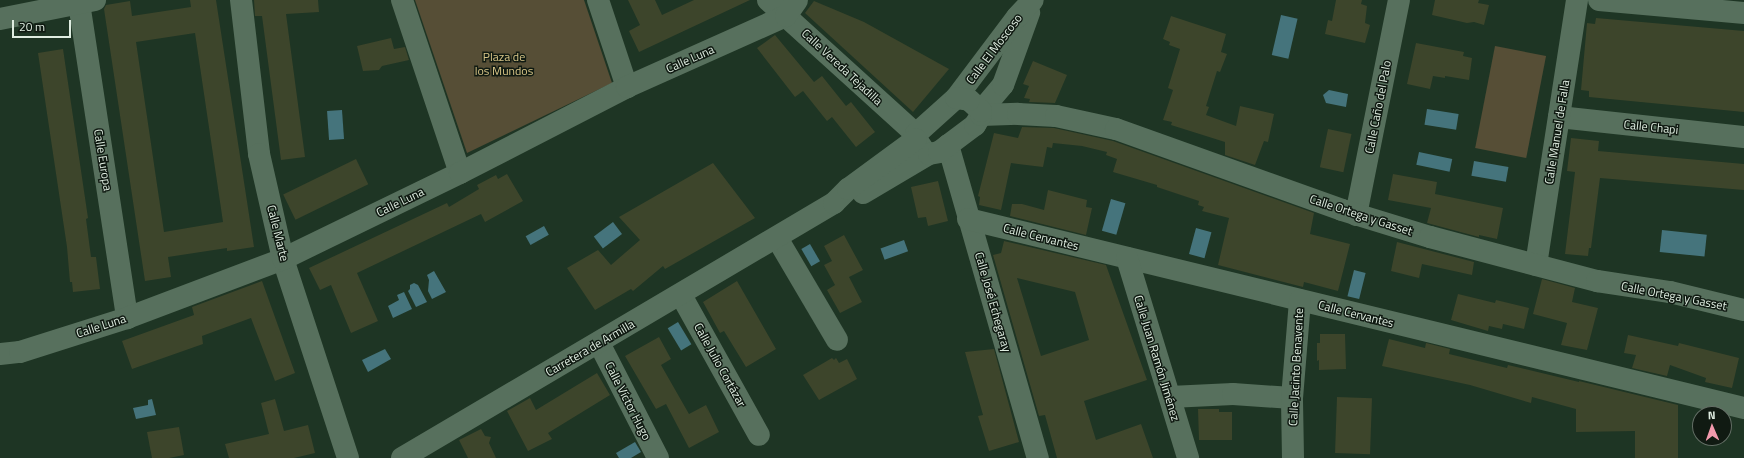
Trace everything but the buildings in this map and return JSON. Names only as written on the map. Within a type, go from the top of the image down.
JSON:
[{"type":"street","name":"Calle Marte","points":[[241,0],[259,154],[283,259],[348,458]]},
{"type":"street","points":[[402,0],[460,173]]},
{"type":"street","points":[[598,0],[627,87]]},
{"type":"street","name":"Calle Vereda Tejadilla","points":[[768,0],[792,8],[927,143]]},
{"type":"street","name":"Calle El Moscoso","points":[[927,143],[956,98],[1017,17],[1033,0]]},
{"type":"street","name":"Calle El Moscoso","points":[[927,143],[975,125],[981,113],[1003,85],[1033,0]]},
{"type":"street","name":"Calle Caño del Palo","points":[[1356,214],[1400,0]]},
{"type":"street","name":"Calle Manuel de Falla","points":[[1536,265],[1577,0]]},
{"type":"street","points":[[1599,0],[1744,13]]},
{"type":"street","points":[[0,19],[87,1]]},
{"type":"street","name":"Calle Europa","points":[[87,1],[127,318]]},
{"type":"street","name":"Calle Luna","points":[[0,354],[20,352],[127,318],[283,259],[460,173],[627,87],[792,8]]},
{"type":"street","points":[[956,98],[970,100],[981,113]]},
{"type":"street","name":"Calle Ortega y Gasset","points":[[981,113],[1056,116],[1116,129],[1356,214],[1430,237],[1597,281],[1670,292],[1744,310]]},
{"type":"street","name":"Calle Chapi","points":[[1559,117],[1744,137]]},
{"type":"street","name":"Carretera de Armilla","points":[[402,458],[777,238],[834,203],[848,189],[927,143]]},
{"type":"street","name":"Calle José Echegaray","points":[[927,143],[968,219],[1038,458]]},
{"type":"street","name":"Calle Cervantes","points":[[968,219],[1744,408]]},
{"type":"street","points":[[777,238],[837,340]]},
{"type":"street","name":"Calle Juan Ramón Jiménez","points":[[1126,258],[1188,458]]},
{"type":"street","name":"Calle Julio Cortázar","points":[[681,295],[759,435]]},
{"type":"street","name":"Calle Jacinto Benavente","points":[[1293,458],[1292,398],[1300,300]]},
{"type":"street","name":"Calle Víctor Hugo","points":[[599,343],[658,458]]},
{"type":"street","points":[[1170,397],[1233,394],[1292,398]]},
{"type":"green space","name":"Plaza de los Mundos","points":[[415,0],[584,0],[612,83],[467,153]]},
{"type":"green space","points":[[1495,46],[1546,56],[1526,158],[1475,148]]},
{"type":"water","points":[[1281,15],[1298,19],[1288,59],[1272,55]]},
{"type":"water","points":[[1329,90],[1348,94],[1346,107],[1326,103],[1323,95]]},
{"type":"water","points":[[1427,109],[1459,114],[1456,130],[1424,125]]},
{"type":"water","points":[[342,110],[344,139],[329,140],[327,111]]},
{"type":"water","points":[[1419,152],[1452,159],[1450,172],[1416,165]]},
{"type":"water","points":[[1474,161],[1508,167],[1506,182],[1471,176]]},
{"type":"water","points":[[1111,199],[1125,203],[1116,235],[1102,231]]},
{"type":"water","points":[[613,222],[622,234],[603,248],[594,236]]},
{"type":"water","points":[[544,226],[549,235],[530,245],[526,236]]},
{"type":"water","points":[[1196,228],[1211,232],[1204,258],[1189,254]]},
{"type":"water","points":[[1662,230],[1707,235],[1704,257],[1660,252]]},
{"type":"water","points":[[904,240],[908,251],[885,260],[881,249]]},
{"type":"water","points":[[810,244],[820,261],[811,266],[801,249]]},
{"type":"water","points":[[1354,270],[1366,273],[1359,299],[1347,296]]},
{"type":"water","points":[[434,271],[446,292],[432,299],[428,291],[429,280],[427,275]]},
{"type":"water","points":[[414,283],[418,285],[427,302],[416,307],[408,291],[410,289],[410,285]]},
{"type":"water","points":[[404,292],[412,309],[393,318],[388,306],[399,300],[397,295]]},
{"type":"water","points":[[678,322],[691,344],[681,350],[668,328]]},
{"type":"water","points":[[385,349],[391,359],[368,372],[362,360]]},
{"type":"water","points":[[152,399],[156,415],[136,419],[133,408],[148,405],[148,400]]},
{"type":"water","points":[[635,442],[641,452],[631,458],[619,458],[616,453]]}]
